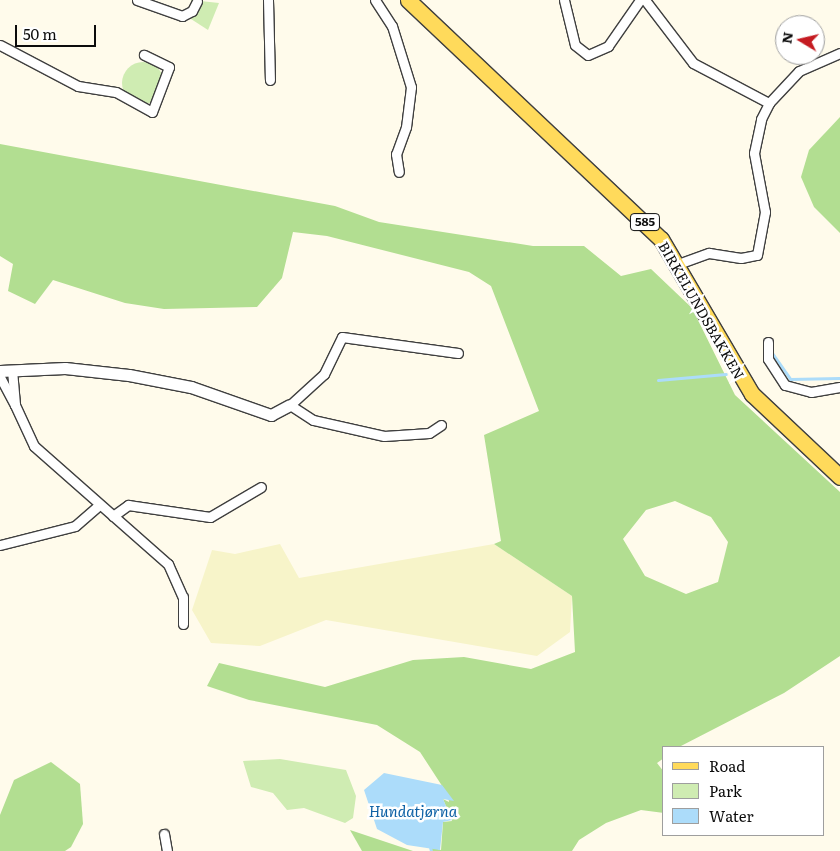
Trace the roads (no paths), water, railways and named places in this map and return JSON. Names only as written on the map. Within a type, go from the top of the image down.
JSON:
[{"type":"main road","name":"BIRKELUNDSBAKKEN","points":[[408,0],[632,207],[678,264],[752,394],[840,478]]},
{"type":"street","points":[[137,0],[182,16],[192,11],[196,1]]},
{"type":"street","points":[[268,0],[270,80]]},
{"type":"street","points":[[375,0],[392,26],[410,87],[406,128],[396,154],[399,172]]},
{"type":"street","points":[[564,0],[575,45],[588,55],[608,46],[640,0]]},
{"type":"street","points":[[645,0],[693,63],[769,103]]},
{"type":"street","points":[[0,45],[78,86],[116,92],[152,112],[169,68],[144,55]]},
{"type":"street","points":[[678,264],[710,253],[749,259],[761,250],[765,212],[755,136],[769,103],[799,71],[840,53]]},
{"type":"street","points":[[0,371],[65,368],[148,378],[191,387],[271,415],[290,406],[324,374],[342,337],[458,353]]},
{"type":"street","points":[[768,342],[772,371],[785,385],[811,392],[840,387]]},
{"type":"street","points":[[12,370],[15,405]]},
{"type":"street","points":[[0,377],[39,454],[159,553],[174,573],[183,597],[183,624]]},
{"type":"street","points":[[290,406],[313,420],[384,436],[429,433],[441,424]]},
{"type":"street","points":[[113,516],[128,505],[210,516],[262,487]]},
{"type":"street","points":[[0,545],[75,526],[100,505]]},
{"type":"street","points":[[164,834],[167,851]]},
{"type":"water","name":"Hundatjørna","points":[[384,773],[442,785],[454,801],[443,799],[452,820],[443,822],[440,850],[407,845],[377,829],[364,790]]},
{"type":"waterway","points":[[770,350],[790,379],[840,378]]},
{"type":"waterway","points":[[658,380],[726,374]]},
{"type":"waterway","points":[[430,847],[431,851]]}]
